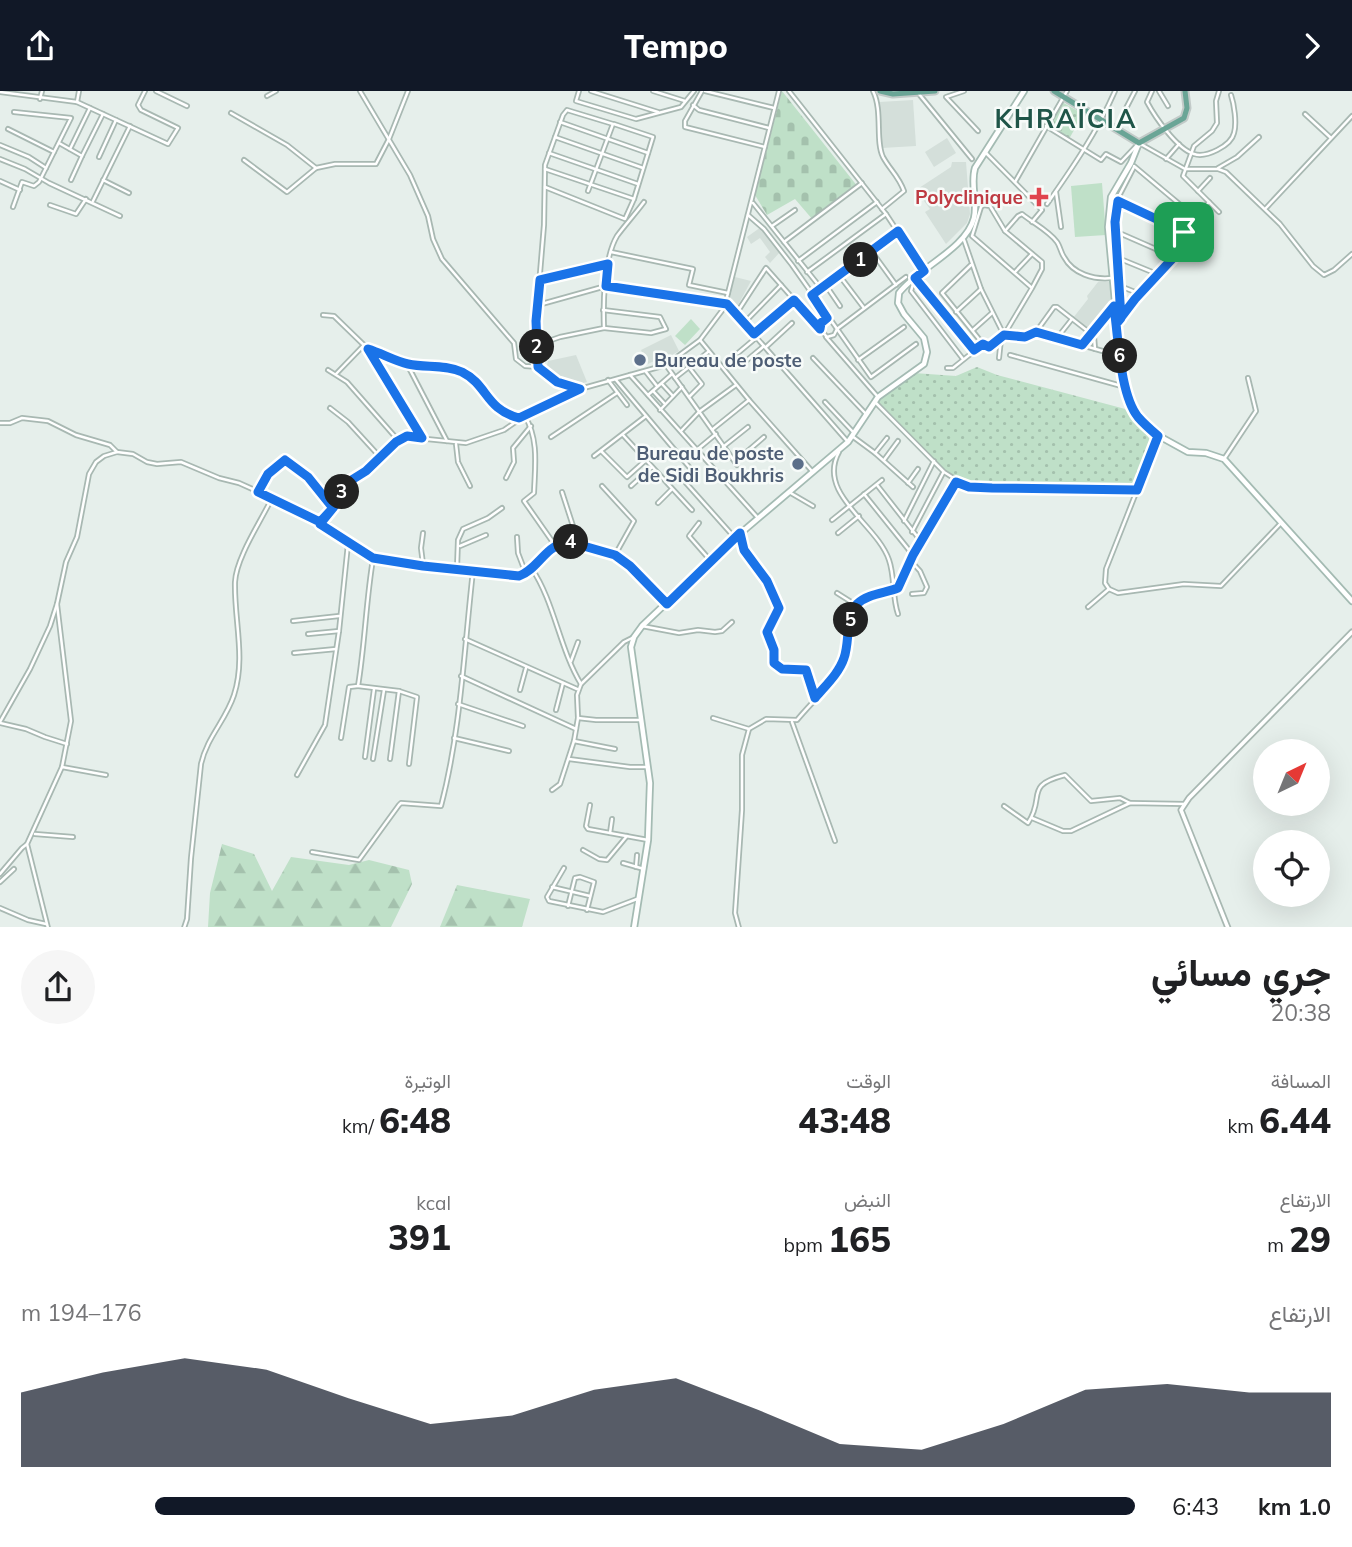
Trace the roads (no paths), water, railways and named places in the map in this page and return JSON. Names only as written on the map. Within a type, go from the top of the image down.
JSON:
[{"type":"main road","points":[[880,91],[893,94],[935,91]]},
{"type":"main road","points":[[634,927],[648,840],[650,783],[631,647],[634,637],[642,626],[740,533],[848,442],[877,399],[924,364],[928,352],[924,338],[898,303],[900,293],[965,234],[974,218],[972,177],[975,168],[1024,91]]},
{"type":"main road","points":[[1054,91],[1065,94],[1139,143]]},
{"type":"main road","points":[[1185,91],[1187,108],[1184,118],[1139,143],[1133,165],[1111,197],[1108,227],[1114,306],[1126,387],[1137,416],[1158,436],[1188,451],[1224,459],[1352,601]]},
{"type":"street","points":[[40,99],[42,91]]},
{"type":"street","points":[[77,102],[79,91]]},
{"type":"street","points":[[0,92],[77,102],[166,144],[170,143],[178,128],[141,110],[138,105],[145,91]]},
{"type":"street","points":[[157,91],[187,106]]},
{"type":"street","points":[[267,96],[276,91]]},
{"type":"street","points":[[360,91],[410,175],[428,216],[433,239],[442,259],[514,343],[516,359],[525,366],[538,367],[557,382],[580,389]]},
{"type":"street","points":[[244,160],[287,192],[316,169],[334,164],[376,164],[408,91]]},
{"type":"street","points":[[571,112],[579,91]]},
{"type":"street","points":[[591,91],[661,112]]},
{"type":"street","points":[[653,91],[685,101]]},
{"type":"street","points":[[576,101],[636,119],[681,107],[694,91]]},
{"type":"street","points":[[765,147],[685,127],[685,121],[704,91],[774,108]]},
{"type":"street","points":[[320,522],[333,508],[350,481],[366,471],[398,440],[407,436],[466,443],[504,431],[524,415],[580,389],[666,365],[681,357],[701,340],[727,304],[727,293],[779,91]]},
{"type":"street","points":[[789,91],[926,269]]},
{"type":"street","points":[[873,91],[877,100],[882,156],[899,177],[904,191],[882,209]]},
{"type":"street","points":[[964,91],[946,97],[978,131]]},
{"type":"street","points":[[1047,204],[1085,149],[1115,91]]},
{"type":"street","points":[[1123,114],[1135,91]]},
{"type":"street","points":[[1152,91],[1147,102],[1179,145],[1191,153],[1207,155],[1227,143],[1234,134],[1231,95]]},
{"type":"street","points":[[1159,91],[1168,106]]},
{"type":"street","points":[[1219,91],[1216,101],[1217,123],[1212,131],[1197,141],[1185,169],[1185,179],[1219,212]]},
{"type":"street","points":[[918,92],[972,159]]},
{"type":"street","points":[[1016,182],[1065,94]]},
{"type":"street","points":[[693,105],[699,110],[769,128]]},
{"type":"street","points":[[70,150],[90,108]]},
{"type":"street","points":[[538,367],[538,305],[545,169],[560,122],[567,110],[653,137],[625,219],[545,187]]},
{"type":"street","points":[[13,112],[70,117],[41,178],[36,185],[23,181],[13,207]]},
{"type":"street","points":[[231,113],[287,145],[316,169]]},
{"type":"street","points":[[71,180],[103,114]]},
{"type":"street","points":[[1305,114],[1331,138]]},
{"type":"street","points":[[1265,209],[1352,116]]},
{"type":"street","points":[[99,157],[117,120]]},
{"type":"street","points":[[560,122],[648,153]]},
{"type":"street","points":[[588,191],[612,124]]},
{"type":"street","points":[[92,202],[130,126]]},
{"type":"street","points":[[1046,126],[1101,160],[1105,154],[1121,162],[1139,143],[1185,169],[1218,169],[1231,177],[1265,209],[1318,272],[1324,275],[1352,254]]},
{"type":"street","points":[[8,129],[54,152]]},
{"type":"street","points":[[555,137],[643,169]]},
{"type":"street","points":[[1218,169],[1237,157],[1259,137]]},
{"type":"street","points":[[59,143],[82,156]]},
{"type":"street","points":[[0,145],[29,157],[46,168]]},
{"type":"street","points":[[1166,159],[1179,145]]},
{"type":"street","points":[[986,152],[1042,210],[1032,222]]},
{"type":"street","points":[[550,153],[638,184]]},
{"type":"street","points":[[0,159],[120,216]]},
{"type":"street","points":[[1121,318],[1115,215],[1133,165],[1196,218]]},
{"type":"street","points":[[545,169],[634,199]]},
{"type":"street","points":[[1198,191],[1210,178]]},
{"type":"street","points":[[103,180],[129,193]]},
{"type":"street","points":[[0,181],[20,190]]},
{"type":"street","points":[[784,242],[862,183]]},
{"type":"street","points":[[1056,191],[1061,227]]},
{"type":"street","points":[[50,205],[76,214],[86,199]]},
{"type":"street","points":[[751,201],[820,288]]},
{"type":"street","points":[[1118,201],[1184,232]]},
{"type":"street","points":[[604,328],[603,310],[611,252],[617,237],[644,202]]},
{"type":"street","points":[[798,261],[877,202]]},
{"type":"street","points":[[1165,253],[1209,202]]},
{"type":"street","points":[[971,265],[943,291],[983,344],[989,347],[1004,335],[1042,266],[1040,260],[1005,231],[987,204],[981,207],[972,236]]},
{"type":"street","points":[[771,226],[795,210]]},
{"type":"street","points":[[807,272],[886,214]]},
{"type":"street","points":[[1005,231],[1020,214],[1056,241],[1065,260],[1074,269],[1087,276],[1112,278]]},
{"type":"street","points":[[748,215],[764,229],[870,377],[916,344]]},
{"type":"street","points":[[812,295],[898,231]]},
{"type":"street","points":[[1116,324],[1174,257],[1117,232]]},
{"type":"street","points":[[1004,335],[971,265],[965,234],[972,236],[1032,288]]},
{"type":"street","points":[[611,252],[693,269],[689,285],[727,293]]},
{"type":"street","points":[[872,252],[896,285]]},
{"type":"street","points":[[1015,272],[1031,254]]},
{"type":"street","points":[[1118,258],[1157,274]]},
{"type":"street","points":[[540,280],[608,264]]},
{"type":"street","points":[[736,314],[766,268],[827,337],[834,335],[837,329],[906,277]]},
{"type":"street","points":[[839,275],[864,308]]},
{"type":"street","points":[[916,278],[974,350]]},
{"type":"street","points":[[916,278],[911,291],[963,359]]},
{"type":"street","points":[[825,284],[839,306]]},
{"type":"street","points":[[744,323],[781,285]]},
{"type":"street","points":[[538,305],[606,286],[727,304],[848,442],[834,463],[836,488],[887,553],[898,614]]},
{"type":"street","points":[[1119,286],[1140,294]]},
{"type":"street","points":[[956,311],[981,289]]},
{"type":"street","points":[[738,353],[794,300]]},
{"type":"street","points":[[1004,335],[1025,337],[1036,332],[1055,306],[1095,338],[1096,349]]},
{"type":"street","points":[[1082,345],[1114,306]]},
{"type":"street","points":[[537,345],[604,328],[651,333],[666,329],[660,317],[603,310]]},
{"type":"street","points":[[973,330],[992,313]]},
{"type":"street","points":[[323,315],[334,316],[366,347],[422,438]]},
{"type":"street","points":[[827,318],[821,323],[820,329],[877,399],[956,482],[969,487],[1137,490]]},
{"type":"street","points":[[1057,338],[1072,319]]},
{"type":"street","points":[[746,361],[792,323]]},
{"type":"street","points":[[858,360],[904,327]]},
{"type":"street","points":[[1036,332],[1120,356]]},
{"type":"street","points":[[999,358],[1001,339]]},
{"type":"street","points":[[701,340],[708,352],[813,472]]},
{"type":"street","points":[[947,368],[953,368],[983,344]]},
{"type":"street","points":[[366,347],[407,364],[446,367],[462,372],[473,379],[496,408],[519,418]]},
{"type":"street","points":[[336,374],[366,347]]},
{"type":"street","points":[[648,395],[708,352]]},
{"type":"street","points":[[1010,355],[1126,387]]},
{"type":"street","points":[[681,357],[702,384],[690,396]]},
{"type":"street","points":[[813,358],[867,415]]},
{"type":"street","points":[[407,364],[447,441]]},
{"type":"street","points":[[666,365],[736,464],[764,437]]},
{"type":"street","points":[[328,370],[347,382],[398,440]]},
{"type":"street","points":[[646,372],[673,396]]},
{"type":"street","points":[[630,375],[758,518]]},
{"type":"street","points":[[1224,459],[1256,411],[1248,378]]},
{"type":"street","points":[[614,379],[695,474]]},
{"type":"street","points":[[608,380],[627,405]]},
{"type":"street","points":[[681,431],[699,412],[736,385]]},
{"type":"street","points":[[660,410],[682,387]]},
{"type":"street","points":[[653,391],[666,405]]},
{"type":"street","points":[[551,437],[617,393]]},
{"type":"street","points":[[712,429],[749,400]]},
{"type":"street","points":[[825,402],[853,434],[913,487]]},
{"type":"street","points":[[330,408],[348,422],[380,457]]},
{"type":"street","points":[[524,415],[531,426],[535,441],[534,493],[524,501],[552,541],[551,547]]},
{"type":"street","points":[[594,456],[646,416]]},
{"type":"street","points":[[0,423],[10,423],[22,418],[48,421],[76,435],[110,445],[117,452]]},
{"type":"street","points":[[506,478],[514,462],[513,447],[531,426]]},
{"type":"street","points":[[723,447],[748,427]]},
{"type":"street","points":[[698,449],[716,434]]},
{"type":"street","points":[[623,435],[692,510]]},
{"type":"street","points":[[1158,436],[1107,569],[1105,583],[1109,589],[1118,593],[1184,584],[1221,586],[1281,523]]},
{"type":"street","points":[[875,453],[887,439]]},
{"type":"street","points":[[884,460],[898,441]]},
{"type":"street","points":[[456,443],[458,462],[470,486]]},
{"type":"street","points":[[601,451],[627,477],[646,460]]},
{"type":"street","points":[[68,744],[0,723],[50,626],[66,562],[77,537],[89,474],[96,462],[117,452],[133,454],[157,464],[181,462],[258,492],[320,522],[348,544],[373,558],[506,576],[526,574],[551,547],[566,541],[615,555],[630,566],[667,604]]},
{"type":"street","points":[[258,492],[268,474],[285,460],[308,477],[333,508]]},
{"type":"street","points":[[904,521],[934,461]]},
{"type":"street","points":[[631,487],[652,467]]},
{"type":"street","points":[[908,483],[918,469]]},
{"type":"street","points":[[667,483],[680,470]]},
{"type":"street","points":[[912,532],[944,472]]},
{"type":"street","points":[[832,520],[882,480]]},
{"type":"street","points":[[739,927],[735,913],[742,810],[742,755],[749,729],[766,719],[797,720],[839,669],[845,655],[856,605],[866,598],[898,588],[910,560],[956,482]]},
{"type":"street","points":[[686,483],[735,538]]},
{"type":"street","points":[[877,485],[921,541]]},
{"type":"street","points":[[602,486],[634,521],[615,555]]},
{"type":"street","points":[[658,503],[672,489]]},
{"type":"street","points":[[562,492],[573,526],[566,541]]},
{"type":"street","points":[[789,492],[813,506]]},
{"type":"street","points":[[864,494],[913,555]]},
{"type":"street","points":[[184,927],[204,750],[234,696],[237,681],[240,634],[235,582],[237,567],[272,498]]},
{"type":"street","points":[[457,569],[458,546],[463,529],[488,518],[502,508]]},
{"type":"street","points":[[838,533],[859,516]]},
{"type":"street","points":[[699,523],[689,536],[711,560]]},
{"type":"street","points":[[423,533],[423,566]]},
{"type":"street","points":[[740,533],[744,550],[767,581],[779,608],[767,632],[774,650],[774,663],[782,669],[806,670],[815,698]]},
{"type":"street","points":[[458,546],[485,535]]},
{"type":"street","points":[[517,537],[518,553],[526,574]]},
{"type":"street","points":[[297,775],[325,725],[348,544]]},
{"type":"street","points":[[358,685],[373,558]]},
{"type":"street","points":[[910,560],[920,571],[927,587],[924,593],[912,594]]},
{"type":"street","points":[[532,568],[541,582],[581,684]]},
{"type":"street","points":[[312,852],[359,860],[398,804],[441,806],[454,738],[473,571]]},
{"type":"street","points":[[1088,607],[1109,589]]},
{"type":"street","points":[[837,593],[856,605]]},
{"type":"street","points":[[0,874],[33,834],[62,767],[68,744],[71,721],[57,604]]},
{"type":"street","points":[[293,621],[340,616]]},
{"type":"street","points":[[642,626],[678,633],[698,629],[715,632],[722,631],[732,622]]},
{"type":"street","points":[[50,626],[60,627]]},
{"type":"street","points":[[307,634],[339,631]]},
{"type":"street","points":[[1228,927],[1181,810],[1352,632]]},
{"type":"street","points":[[552,790],[561,784],[574,741],[578,718],[578,689],[624,642],[634,637]]},
{"type":"street","points":[[465,639],[578,689]]},
{"type":"street","points":[[571,661],[578,642]]},
{"type":"street","points":[[294,653],[336,649]]},
{"type":"street","points":[[520,690],[526,668]]},
{"type":"street","points":[[461,676],[576,730]]},
{"type":"street","points":[[556,710],[563,683]]},
{"type":"street","points":[[341,738],[349,687],[358,685],[399,691],[417,697],[409,764]]},
{"type":"street","points":[[365,757],[374,689]]},
{"type":"street","points":[[373,759],[384,690]]},
{"type":"street","points":[[390,758],[399,691]]},
{"type":"street","points":[[458,704],[523,726]]},
{"type":"street","points":[[713,717],[749,729]]},
{"type":"street","points":[[578,718],[640,720]]},
{"type":"street","points":[[791,720],[835,841]]},
{"type":"street","points":[[454,738],[509,751]]},
{"type":"street","points":[[574,741],[615,749]]},
{"type":"street","points":[[569,759],[648,767]]},
{"type":"street","points":[[62,767],[106,775]]},
{"type":"street","points":[[1004,806],[1028,823],[1032,818],[1039,787],[1065,775],[1091,801],[1120,798],[1130,803],[1185,804]]},
{"type":"street","points":[[1032,818],[1063,831],[1071,831],[1130,803]]},
{"type":"street","points":[[590,805],[586,828],[648,840]]},
{"type":"street","points":[[610,833],[612,818]]},
{"type":"street","points":[[33,834],[73,837]]},
{"type":"street","points":[[583,851],[607,860],[627,836]]},
{"type":"street","points":[[0,908],[28,921],[48,926],[27,844]]},
{"type":"street","points":[[636,867],[637,855]]},
{"type":"street","points":[[623,863],[644,869]]},
{"type":"street","points":[[564,868],[548,899],[568,906],[603,912],[640,897]]},
{"type":"street","points":[[0,882],[13,869]]},
{"type":"street","points":[[568,906],[575,878],[580,877],[594,882],[587,910]]},
{"type":"street","points":[[552,887],[591,896]]},
{"type":"place","name":"Polyclinique","points":[[1039,197]]},
{"type":"place","name":"Bureau de poste","points":[[640,360]]},
{"type":"place","name":"Bureau de poste de Sidi Boukhris","points":[[798,464]]},
{"type":"district","name":"KHRAÏCIA","points":[[1066,119]]}]
